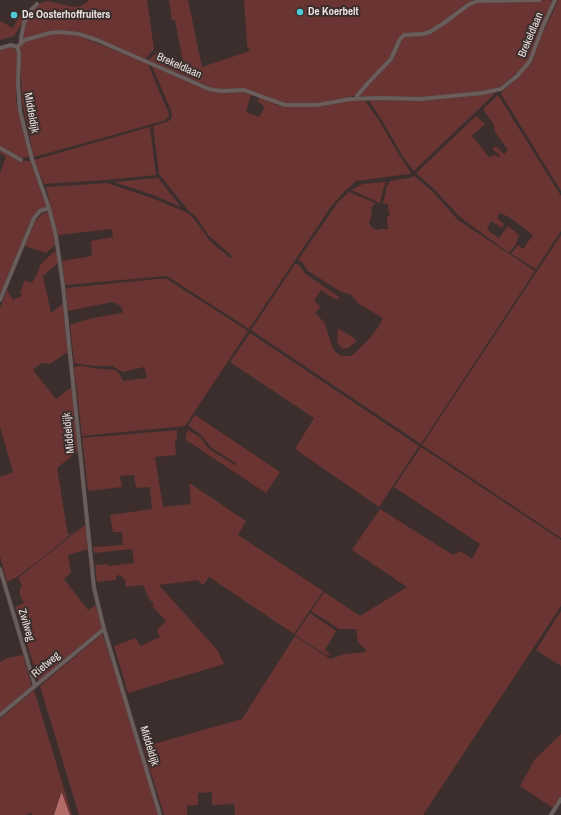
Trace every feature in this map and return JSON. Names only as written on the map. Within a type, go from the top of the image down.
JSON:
[{"type":"street","name":"Brekeldlaan","points":[[357,99],[357,96],[368,83],[391,59],[400,39],[404,36],[427,33],[444,23],[468,5],[477,1],[540,0]]},
{"type":"street","name":"Brekeldlaan","points":[[17,47],[25,40],[50,33],[60,32],[79,34],[97,40],[209,89],[222,91],[244,90],[285,105],[317,105],[357,99],[378,98],[420,99],[482,93],[501,89],[523,71],[530,61],[543,26],[555,0]]},
{"type":"street","points":[[21,43],[20,38],[24,23],[31,10],[37,4]]},
{"type":"street","points":[[0,48],[11,45],[17,47]]},
{"type":"street","name":"Middeldijk","points":[[17,47],[19,53],[18,84],[20,111],[32,159],[49,208],[56,236],[64,286],[92,576],[96,602],[160,815]]},
{"type":"street","points":[[0,148],[20,160]]},
{"type":"street","points":[[0,300],[36,215],[40,211],[49,208]]},
{"type":"street","name":"Zwilweg","points":[[0,569],[35,686]]},
{"type":"street","name":"Rietweg","points":[[0,715],[104,629]]},
{"type":"street","points":[[551,815],[561,799]]},
{"type":"shaded area","points":[[90,0],[147,0],[154,49],[145,59],[77,32],[55,31],[25,39],[22,37],[24,24],[32,11],[40,3],[48,1],[75,7],[81,6]]},
{"type":"shaded area","points":[[169,0],[188,0],[202,67],[250,51],[247,46],[244,0],[481,0],[466,4],[434,29],[424,33],[404,34],[389,59],[357,95],[315,104],[286,104],[249,90],[215,89],[148,60],[158,52],[165,54],[176,63],[181,64],[183,62],[175,20],[172,20]]},
{"type":"shaded area","points":[[550,0],[553,3],[527,64],[500,87],[484,92],[426,98],[358,97],[375,76],[388,64],[401,40],[406,36],[424,36],[431,34],[467,6],[478,2],[508,3]]},
{"type":"shaded area","points":[[558,0],[561,0],[561,191],[501,94],[532,63],[541,36]]},
{"type":"shaded area","points":[[20,15],[25,18],[14,36],[0,40],[0,21],[13,28]]},
{"type":"shaded area","points":[[50,34],[79,36],[148,64],[168,111],[169,117],[163,121],[34,157],[22,101],[20,47],[25,42]]},
{"type":"shaded area","points":[[10,47],[14,48],[18,54],[16,99],[30,156],[23,158],[0,146],[0,49]]},
{"type":"shaded area","points":[[152,66],[204,88],[253,94],[250,97],[246,112],[259,117],[264,109],[263,105],[257,101],[260,97],[280,106],[290,107],[310,107],[364,99],[411,173],[356,181],[342,194],[330,208],[249,329],[167,276],[65,285],[62,261],[92,256],[91,241],[113,237],[112,229],[58,235],[46,187],[107,183],[152,198],[188,213],[210,241],[230,258],[232,256],[208,235],[197,218],[188,210],[159,174],[153,126],[169,121],[172,113]]},
{"type":"shaded area","points":[[493,92],[494,94],[490,98],[414,171],[403,157],[368,99],[415,101]]},
{"type":"shaded area","points":[[498,95],[561,196],[561,231],[536,269],[511,254],[518,245],[523,249],[533,235],[509,217],[500,213],[497,218],[504,224],[502,228],[491,221],[487,230],[499,238],[508,226],[519,235],[516,244],[509,253],[460,217],[434,189],[416,173],[476,116],[485,124],[472,136],[489,157],[495,155],[500,158],[499,154],[493,150],[494,147],[497,147],[504,154],[508,150],[495,132],[494,125],[483,109]]},
{"type":"shaded area","points":[[150,127],[156,175],[44,184],[34,160]]},
{"type":"shaded area","points":[[1,150],[18,161],[31,161],[47,206],[34,214],[32,217],[0,295],[0,173],[6,157],[0,153]]},
{"type":"shaded area","points":[[414,176],[432,191],[458,220],[535,271],[421,444],[251,330],[295,264],[298,264],[306,274],[339,297],[339,299],[335,299],[321,290],[314,301],[321,307],[315,313],[324,322],[333,349],[339,355],[350,356],[355,353],[371,337],[383,318],[359,304],[351,295],[340,291],[308,271],[302,262],[298,260],[338,202],[349,192],[375,203],[372,207],[371,218],[369,221],[371,227],[376,230],[389,229],[387,223],[387,218],[390,214],[388,204],[383,203],[387,186],[390,181]]},
{"type":"shaded area","points":[[158,178],[181,207],[153,195],[114,182]]},
{"type":"shaded area","points":[[386,182],[380,203],[351,190],[363,184]]},
{"type":"shaded area","points":[[47,212],[49,213],[56,244],[46,253],[25,246],[35,221],[42,214]]},
{"type":"shaded area","points":[[561,235],[561,538],[422,445]]},
{"type":"shaded area","points":[[57,251],[59,262],[43,276],[51,313],[64,303],[69,351],[50,364],[41,363],[33,370],[56,399],[73,386],[79,450],[57,468],[68,535],[78,529],[17,577],[7,582],[0,556],[0,477],[13,472],[0,427],[0,308],[7,290],[13,300],[22,296],[20,292],[25,280],[32,283],[40,268],[40,265]]},
{"type":"shaded area","points":[[167,279],[248,331],[185,426],[82,436],[74,367],[84,366],[115,370],[119,373],[123,381],[147,378],[144,367],[123,372],[112,366],[94,366],[74,363],[70,325],[88,319],[122,313],[123,311],[121,306],[112,302],[68,311],[66,288]]},
{"type":"shaded area","points":[[339,329],[357,341],[348,348],[343,349],[337,341]]},
{"type":"shaded area","points":[[250,333],[419,446],[379,507],[295,449],[314,418],[230,362]]},
{"type":"shaded area","points":[[195,415],[280,472],[266,493],[186,440],[188,430],[200,437],[209,449],[235,465],[237,464],[212,448],[200,434],[188,425]]},
{"type":"shaded area","points":[[177,430],[177,438],[175,441],[176,455],[155,457],[163,507],[191,504],[189,484],[191,484],[246,521],[238,535],[323,591],[294,634],[209,577],[203,585],[198,580],[159,585],[218,651],[224,664],[128,693],[114,646],[136,638],[140,646],[160,637],[157,630],[166,621],[152,606],[154,604],[149,599],[143,585],[126,587],[125,580],[120,575],[116,576],[116,580],[97,582],[95,565],[107,564],[108,566],[134,563],[132,549],[94,553],[93,547],[123,545],[122,532],[113,532],[110,515],[152,509],[150,489],[149,487],[136,488],[134,475],[120,476],[122,487],[88,491],[82,438]]},
{"type":"shaded area","points":[[421,447],[561,540],[561,606],[423,815],[235,815],[234,804],[212,805],[212,792],[198,793],[198,805],[187,806],[187,815],[164,815],[143,747],[242,719],[295,636],[330,659],[345,654],[367,651],[358,642],[356,629],[339,629],[311,611],[324,592],[360,616],[407,587],[352,550],[380,509],[453,555],[460,551],[472,559],[480,544],[394,487]]},
{"type":"shaded area","points":[[85,525],[89,549],[68,555],[71,573],[64,579],[88,610],[96,605],[102,629],[39,682],[15,607],[24,603],[20,596],[20,589],[22,585],[18,578]]},
{"type":"shaded area","points":[[561,611],[561,666],[536,650]]},
{"type":"shaded area","points":[[310,613],[336,631],[325,650],[331,655],[326,655],[295,635]]},
{"type":"shaded area","points":[[102,634],[117,675],[158,815],[79,815],[40,686]]},
{"type":"shaded area","points":[[23,655],[32,687],[0,714],[0,661],[1,662],[7,658]]},
{"type":"shaded area","points":[[34,690],[72,815],[70,815],[62,793],[60,794],[54,815],[33,815],[31,813],[25,815],[0,815],[0,719]]},
{"type":"shaded area","points":[[561,734],[561,796],[553,808],[520,786],[535,759]]},
{"type":"shaded area","points":[[62,793],[70,815],[54,815]]},
{"type":"place","name":"De Koerbelt","points":[[300,12]]},
{"type":"place","name":"De Oosterhoffruiters","points":[[14,15]]}]
